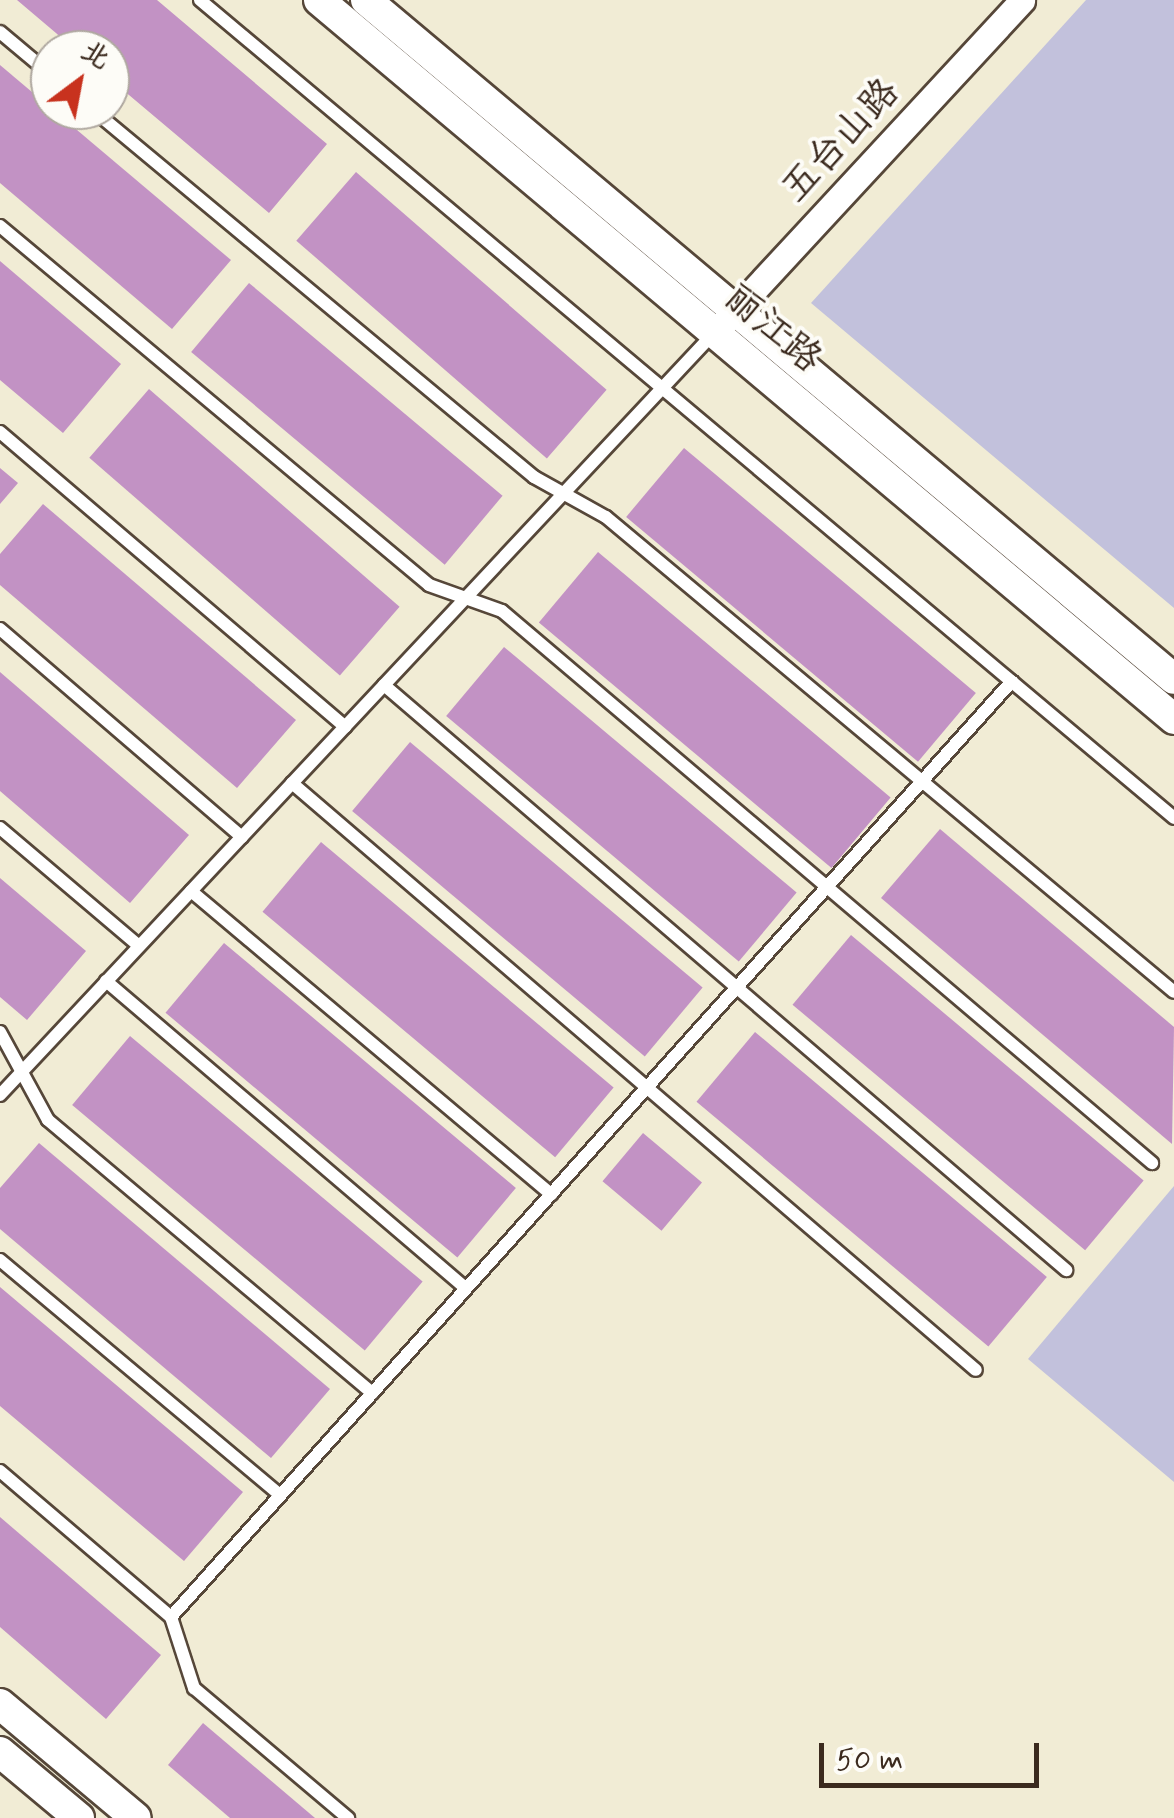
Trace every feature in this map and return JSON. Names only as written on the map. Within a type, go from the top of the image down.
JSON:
[{"type":"street","name":"丽江路","points":[[319,0],[1174,679]]},
{"type":"street","name":"丽江路","points":[[366,0],[1174,719]]},
{"type":"street","name":"五台山路","points":[[725,322],[1022,0]]},
{"type":"street","points":[[0,1704],[136,1818]]},
{"type":"street","points":[[0,1752],[70,1815]]},
{"type":"lane","points":[[200,0],[1174,818]]},
{"type":"lane","points":[[0,32],[30,57]]},
{"type":"lane","points":[[117,130],[534,477],[606,517],[1174,992]]},
{"type":"lane","points":[[0,226],[428,585],[502,611],[1152,1163]]},
{"type":"lane","points":[[0,1095],[725,322]]},
{"type":"lane","points":[[0,432],[345,727]]},
{"type":"lane","points":[[0,629],[242,836]]},
{"type":"lane","points":[[171,1617],[1012,681]]},
{"type":"lane","points":[[384,685],[1066,1270]]},
{"type":"lane","points":[[292,783],[976,1370]]},
{"type":"lane","points":[[0,828],[139,946]]},
{"type":"lane","points":[[191,892],[550,1194]]},
{"type":"lane","points":[[106,981],[466,1288]]},
{"type":"lane","points":[[0,1032],[24,1069],[48,1120],[372,1393]]},
{"type":"lane","points":[[0,1260],[280,1495]]},
{"type":"lane","points":[[0,1471],[171,1617],[194,1688],[348,1818]]},
{"type":"shaded area","points":[[1086,0],[1174,0],[1174,608],[811,303]]},
{"type":"shaded area","points":[[1174,1186],[1174,1482],[1028,1359]]},
{"type":"building","points":[[17,0],[157,0],[327,144],[269,213],[130,96],[130,30],[52,30]]},
{"type":"building","points":[[0,65],[30,90],[30,130],[77,130],[231,260],[172,329],[0,183]]},
{"type":"building","points":[[356,172],[607,390],[547,458],[296,241]]},
{"type":"building","points":[[0,261],[121,364],[63,433],[0,380]]},
{"type":"building","points":[[249,283],[503,496],[445,565],[191,352]]},
{"type":"building","points":[[149,389],[400,607],[340,675],[89,458]]},
{"type":"building","points":[[684,448],[976,693],[918,762],[626,517]]},
{"type":"building","points":[[0,468],[18,483],[0,504]]},
{"type":"building","points":[[43,504],[296,720],[237,788],[0,585],[0,554]]},
{"type":"building","points":[[598,552],[891,798],[831,868],[539,622]]},
{"type":"building","points":[[504,647],[797,893],[739,961],[446,716]]},
{"type":"building","points":[[0,672],[189,835],[130,903],[0,791]]},
{"type":"building","points":[[410,742],[703,988],[645,1056],[352,811]]},
{"type":"building","points":[[940,829],[1174,1027],[1172,1144],[881,898]]},
{"type":"building","points":[[321,842],[614,1088],[555,1157],[263,912]]},
{"type":"building","points":[[0,878],[86,951],[27,1020],[0,997]]},
{"type":"building","points":[[851,935],[1144,1181],[1085,1250],[793,1005]]},
{"type":"building","points":[[224,943],[516,1188],[457,1258],[166,1013]]},
{"type":"building","points":[[755,1032],[1047,1277],[988,1347],[697,1102]]},
{"type":"building","points":[[130,1036],[423,1282],[365,1350],[72,1105]]},
{"type":"building","points":[[643,1133],[702,1182],[661,1231],[603,1181]]},
{"type":"building","points":[[39,1143],[330,1389],[271,1458],[0,1229],[0,1188]]},
{"type":"building","points":[[0,1287],[243,1492],[184,1561],[0,1406]]},
{"type":"building","points":[[0,1517],[161,1655],[106,1719],[0,1627]]},
{"type":"building","points":[[203,1723],[315,1818],[230,1818],[168,1765]]}]
